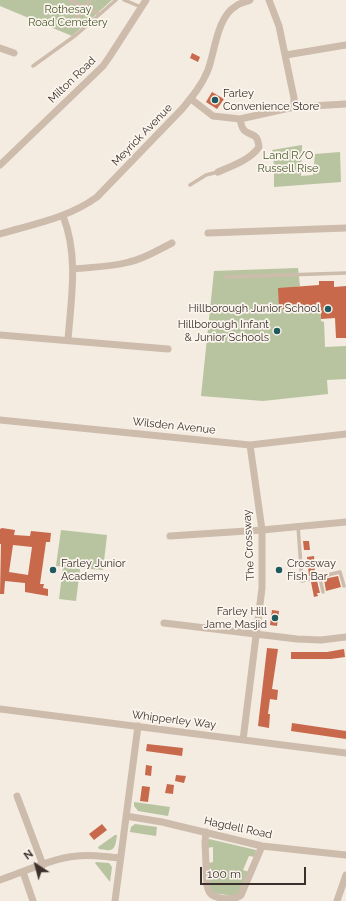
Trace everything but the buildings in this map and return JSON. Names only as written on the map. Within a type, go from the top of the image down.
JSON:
[{"type":"street","name":"Milton Road","points":[[0,165],[103,66],[140,7],[146,0]]},
{"type":"street","name":"Meyrick Avenue","points":[[0,234],[63,216],[83,207],[97,197],[200,87],[207,72],[222,24],[227,14],[236,6],[250,0]]},
{"type":"street","points":[[268,0],[279,26],[294,98],[294,107]]},
{"type":"street","points":[[286,55],[346,46]]},
{"type":"street","points":[[0,48],[14,54]]},
{"type":"street","points":[[191,98],[214,116],[240,119],[294,107],[346,104]]},
{"type":"street","points":[[218,172],[237,164],[256,151],[259,146],[258,140],[255,136],[245,131],[242,127],[240,119]]},
{"type":"street","points":[[63,216],[67,227],[74,269],[68,340]]},
{"type":"street","points":[[208,233],[346,228]]},
{"type":"street","points":[[74,269],[109,266],[130,262],[145,257],[172,243]]},
{"type":"street","points":[[0,335],[168,349]]},
{"type":"street","name":"Wilsden Avenue","points":[[0,420],[250,444],[346,434]]},
{"type":"street","name":"The Crossway","points":[[243,740],[262,588],[262,530],[250,444]]},
{"type":"street","points":[[170,536],[262,530],[346,522]]},
{"type":"street","points":[[164,623],[297,639],[321,640],[346,637]]},
{"type":"street","name":"Whipperley Way","points":[[0,709],[346,753]]},
{"type":"street","points":[[115,901],[138,726]]},
{"type":"street","points":[[17,796],[43,865]]},
{"type":"street","name":"Hagdell Road","points":[[126,816],[162,822],[262,846],[346,855]]},
{"type":"street","points":[[206,832],[204,842],[208,891],[212,895],[223,899],[234,899],[241,895],[262,846]]},
{"type":"street","points":[[0,880],[75,856],[93,855],[120,858]]},
{"type":"street","points":[[23,872],[34,901]]},
{"type":"street","points":[[337,901],[346,874]]},
{"type":"lane","points":[[70,0],[97,13]]},
{"type":"lane","points":[[71,26],[90,0]]},
{"type":"lane","points":[[33,66],[76,35],[116,0]]},
{"type":"lane","points":[[124,0],[140,7]]},
{"type":"lane","points":[[190,185],[206,175],[218,172]]},
{"type":"lane","points":[[226,277],[346,273]]},
{"type":"lane","points":[[298,526],[302,581],[320,578],[340,572],[344,586]]},
{"type":"lane","points":[[320,578],[323,592]]},
{"type":"green space","name":"Rothesay Road Cemetery","points":[[0,0],[112,0],[72,36],[0,6]]},
{"type":"green space","name":"Land R/O Russell Rise","points":[[302,145],[301,176],[313,175],[315,154],[340,152],[341,182],[274,187],[272,150]]},
{"type":"green space","name":"Hillborough Infant & Junior Schools","points":[[298,268],[300,286],[295,287],[295,312],[321,312],[321,321],[324,322],[325,347],[346,346],[346,379],[327,380],[328,394],[263,401],[201,396],[214,271]]},
{"type":"green space","points":[[61,530],[107,535],[103,570],[56,566]]},
{"type":"green space","points":[[63,567],[80,569],[76,601],[59,599]]},
{"type":"green space","points":[[134,802],[170,807],[168,816],[138,811],[134,806]]},
{"type":"green space","points":[[135,824],[157,827],[156,836],[130,832],[131,827]]},
{"type":"green space","points":[[117,835],[113,849],[99,849],[98,847]]},
{"type":"green space","points":[[209,839],[256,850],[255,857],[249,856],[243,870],[249,872],[239,894],[234,896],[213,893],[210,890],[208,863],[213,862],[213,847],[207,848],[207,842]]},
{"type":"green space","points":[[95,863],[109,863],[112,867],[110,882]]},
{"type":"place","name":"Farley Convenience Store","points":[[215,100]]},
{"type":"place","name":"Hillborough Junior School","points":[[328,309]]},
{"type":"place","name":"Hillborough Infant & Junior Schools","points":[[277,331]]},
{"type":"place","name":"Farley Junior Academy","points":[[53,570]]},
{"type":"place","name":"Crossway Fish Bar","points":[[279,570]]},
{"type":"place","name":"Farley Hill Jame Masjid","points":[[275,618]]}]
